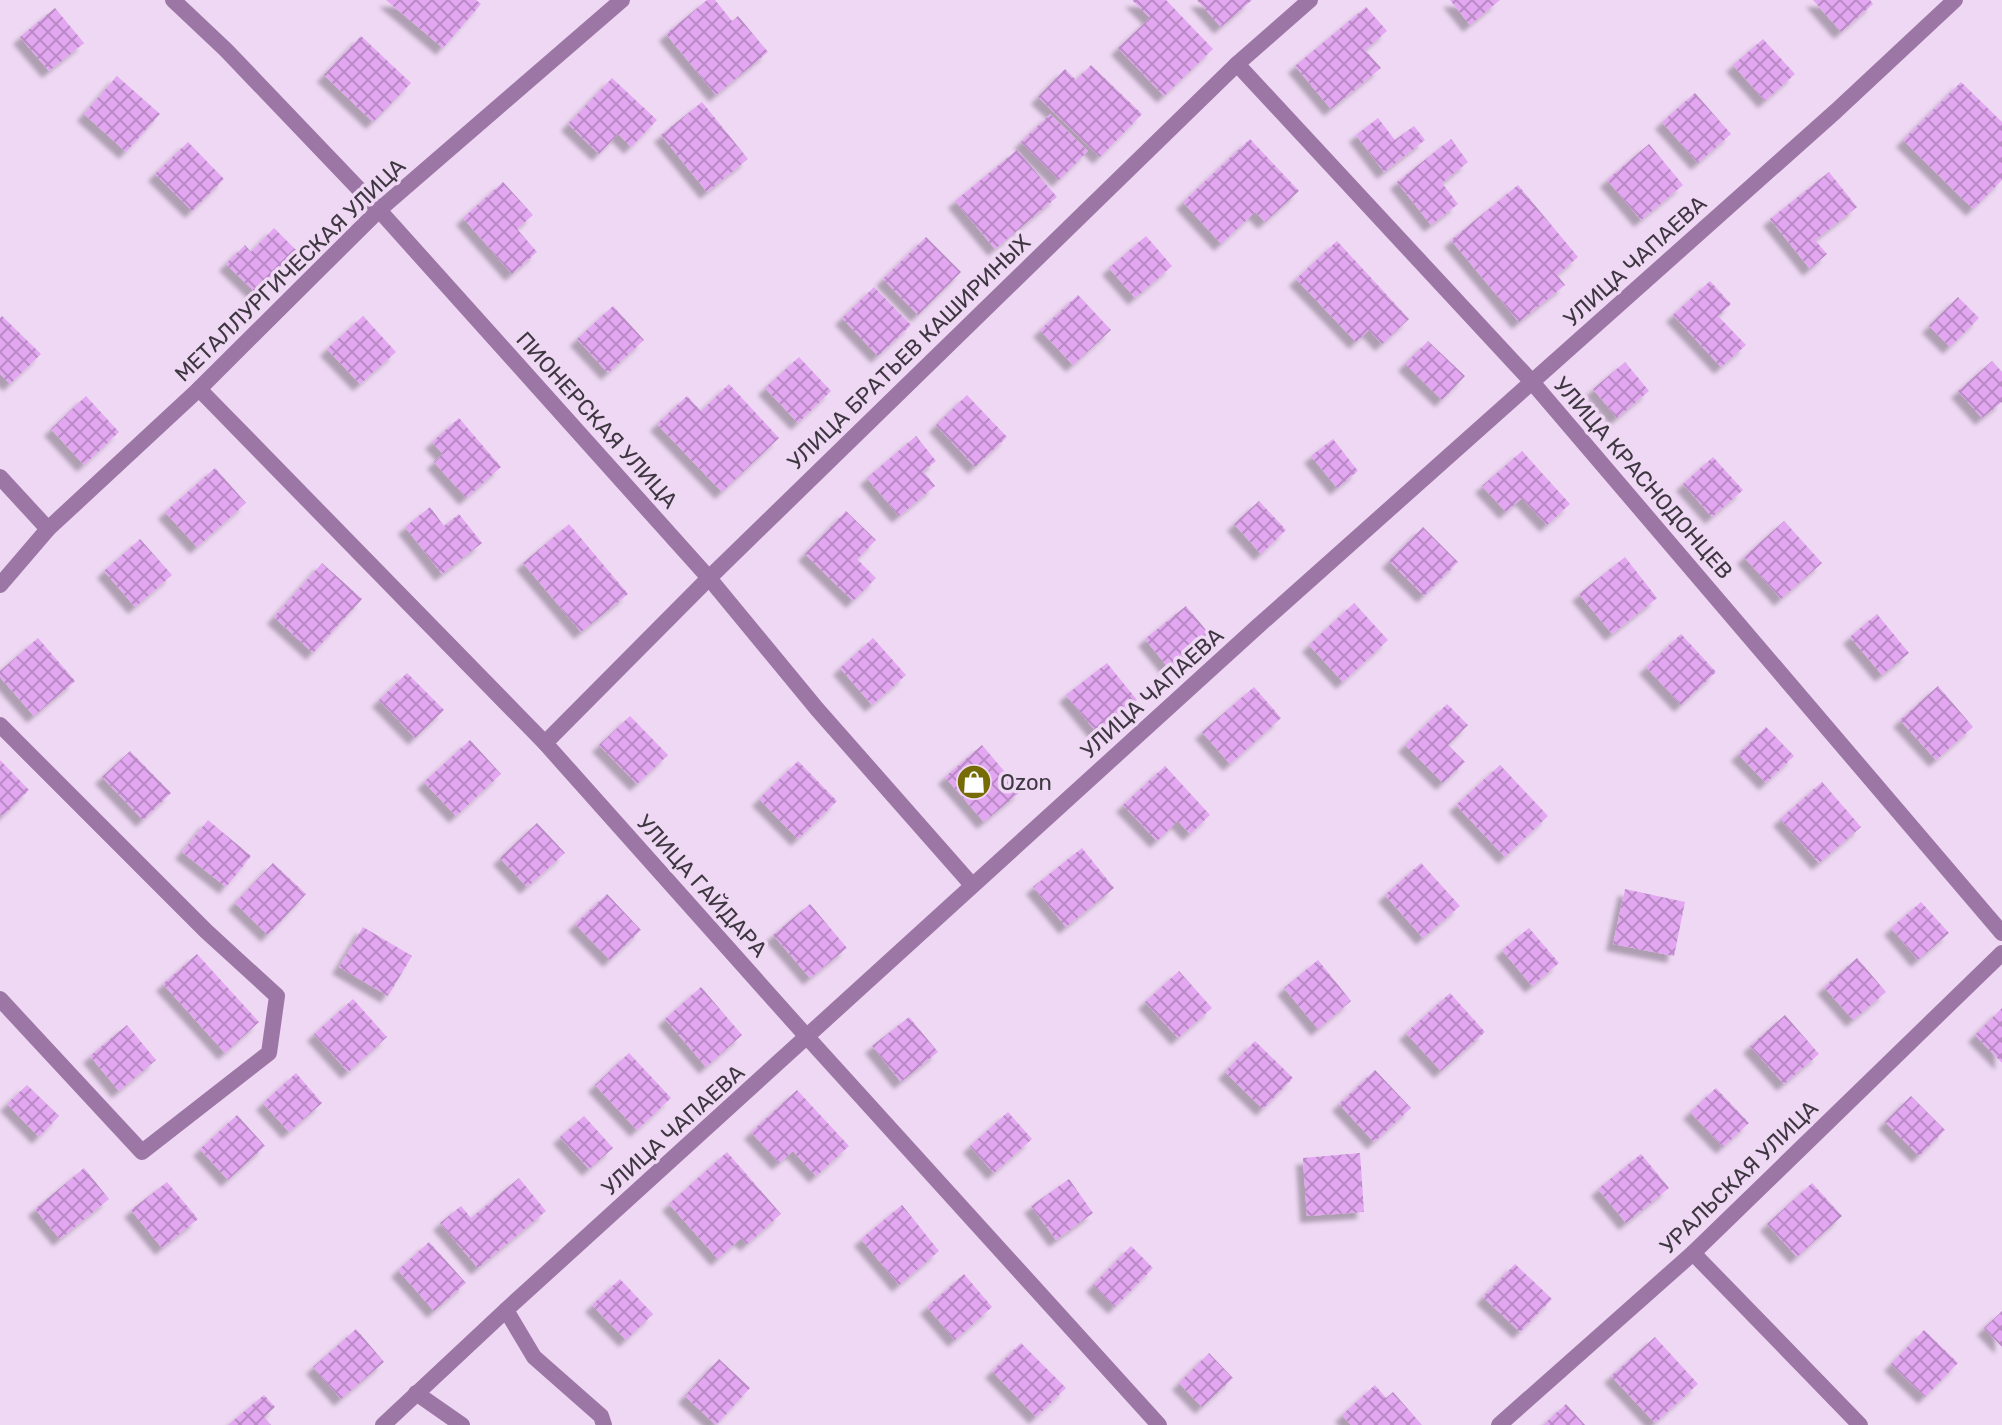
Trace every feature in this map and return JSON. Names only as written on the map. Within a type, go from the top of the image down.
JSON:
[{"type":"street","name":"ПИОНЕРСКАЯ УЛИЦА","points":[[173,0],[226,50],[379,210],[709,578],[817,709],[972,885]]},
{"type":"street","name":"МЕТАЛЛУРГИЧЕСКАЯ УЛИЦА","points":[[0,585],[48,529],[199,389],[379,210],[622,0]]},
{"type":"street","name":"УЛИЦА БРАТЬЕВ КАШИРИНЫХ","points":[[545,743],[709,578],[1237,64],[1310,0]]},
{"type":"street","name":"УЛИЦА ЧАПАЕВА","points":[[383,1425],[972,885],[1836,111],[1955,0]]},
{"type":"street","name":"УЛИЦА КРАСНОДОНЦЕВ","points":[[1237,64],[1532,382],[2002,933]]},
{"type":"street","name":"УЛИЦА ГАЙДАРА","points":[[199,389],[545,743],[1159,1425]]},
{"type":"street","points":[[0,477],[48,529]]},
{"type":"street","points":[[0,725],[206,931],[277,996],[269,1053],[142,1152],[0,999]]},
{"type":"street","name":"УРАЛЬСКАЯ УЛИЦА","points":[[1499,1425],[1693,1253],[2002,953]]},
{"type":"street","points":[[1693,1253],[1860,1425]]},
{"type":"street","points":[[506,1310],[534,1357],[601,1416],[604,1425]]},
{"type":"street","points":[[416,1393],[462,1425]]},
{"type":"building","points":[[386,0],[476,0],[481,4],[443,48]]},
{"type":"building","points":[[707,0],[715,0],[732,21],[738,16],[768,52],[716,95],[666,34]]},
{"type":"building","points":[[1132,0],[1166,0],[1213,49],[1164,96],[1118,48],[1150,18]]},
{"type":"building","points":[[1197,0],[1252,0],[1221,27]]},
{"type":"building","points":[[1450,0],[1500,0],[1470,25]]},
{"type":"building","points":[[1813,0],[1870,0],[1873,4],[1841,32]]},
{"type":"building","points":[[1366,7],[1387,31],[1365,50],[1381,68],[1331,109],[1295,66]]},
{"type":"building","points":[[55,8],[84,43],[49,71],[20,37]]},
{"type":"building","points":[[361,36],[411,83],[373,122],[324,75]]},
{"type":"building","points":[[1763,39],[1795,74],[1765,101],[1733,65]]},
{"type":"building","points":[[1091,65],[1142,114],[1100,157],[1038,97],[1065,69],[1076,80]]},
{"type":"building","points":[[117,76],[160,114],[126,152],[84,114]]},
{"type":"building","points":[[612,78],[657,120],[631,147],[618,134],[599,154],[568,124]]},
{"type":"building","points":[[1961,82],[2002,122],[2002,180],[1973,209],[1903,140]]},
{"type":"building","points":[[1695,93],[1731,134],[1698,163],[1662,122]]},
{"type":"building","points":[[702,102],[748,159],[707,192],[661,135]]},
{"type":"building","points":[[1050,114],[1088,151],[1059,180],[1021,142]]},
{"type":"building","points":[[1378,118],[1395,140],[1414,126],[1425,140],[1384,172],[1356,135]]},
{"type":"building","points":[[1250,139],[1299,191],[1265,222],[1255,212],[1221,244],[1183,202]]},
{"type":"building","points":[[1451,139],[1468,162],[1442,183],[1458,204],[1431,225],[1397,182]]},
{"type":"building","points":[[188,142],[224,179],[192,211],[155,174]]},
{"type":"building","points":[[1649,144],[1683,185],[1641,220],[1607,180]]},
{"type":"building","points":[[1017,150],[1057,197],[995,249],[955,201]]},
{"type":"building","points":[[1829,172],[1857,207],[1815,240],[1827,254],[1810,269],[1770,219]]},
{"type":"building","points":[[503,182],[533,215],[517,229],[537,252],[512,274],[463,218]]},
{"type":"building","points":[[1518,185],[1578,257],[1557,275],[1565,285],[1519,322],[1451,240]]},
{"type":"building","points":[[274,228],[297,251],[256,293],[226,264],[245,245],[251,252]]},
{"type":"building","points":[[1146,236],[1172,266],[1135,298],[1109,268]]},
{"type":"building","points":[[926,237],[961,272],[918,315],[883,279]]},
{"type":"building","points":[[1337,241],[1409,319],[1382,344],[1369,330],[1356,342],[1296,279]]},
{"type":"building","points":[[1710,281],[1731,304],[1718,316],[1746,345],[1721,367],[1673,315]]},
{"type":"building","points":[[874,287],[911,325],[878,356],[842,318]]},
{"type":"building","points":[[1078,295],[1111,330],[1073,365],[1040,330]]},
{"type":"building","points":[[1958,297],[1979,318],[1950,347],[1929,326]]},
{"type":"building","points":[[613,306],[644,340],[608,373],[577,339]]},
{"type":"building","points":[[2,316],[41,354],[10,384],[0,374]]},
{"type":"building","points":[[363,316],[396,352],[360,384],[327,349]]},
{"type":"building","points":[[1428,341],[1465,376],[1442,400],[1405,364]]},
{"type":"building","points":[[799,357],[831,391],[798,423],[765,388]]},
{"type":"building","points":[[1992,361],[2002,372],[2002,402],[1982,418],[1958,391]]},
{"type":"building","points":[[1625,362],[1649,391],[1617,418],[1593,389]]},
{"type":"building","points":[[729,384],[779,438],[722,492],[657,424],[687,396],[701,411]]},
{"type":"building","points":[[967,395],[1007,437],[975,467],[936,425]]},
{"type":"building","points":[[86,396],[119,432],[84,465],[51,429]]},
{"type":"building","points":[[459,418],[501,467],[466,498],[434,462],[443,454],[432,442]]},
{"type":"building","points":[[916,436],[936,461],[923,471],[935,486],[899,516],[867,478]]},
{"type":"building","points":[[1333,439],[1358,471],[1337,488],[1311,456]]},
{"type":"building","points":[[1522,451],[1570,504],[1547,525],[1522,498],[1506,512],[1482,486]]},
{"type":"building","points":[[1713,457],[1743,490],[1712,517],[1683,484]]},
{"type":"building","points":[[215,468],[246,503],[197,547],[165,512]]},
{"type":"building","points":[[1259,501],[1286,530],[1261,554],[1234,524]]},
{"type":"building","points":[[430,507],[444,526],[459,514],[482,543],[442,574],[405,527]]},
{"type":"building","points":[[846,511],[876,540],[857,559],[876,578],[853,601],[805,554]]},
{"type":"building","points":[[1784,521],[1822,563],[1781,599],[1744,557]]},
{"type":"building","points":[[569,524],[628,594],[581,632],[523,563]]},
{"type":"building","points":[[1423,527],[1458,562],[1424,596],[1389,561]]},
{"type":"building","points":[[140,539],[172,575],[135,607],[104,571]]},
{"type":"building","points":[[1625,557],[1657,598],[1612,634],[1579,594]]},
{"type":"building","points":[[322,563],[362,599],[313,653],[274,617]]},
{"type":"building","points":[[1354,603],[1388,640],[1343,682],[1309,645]]},
{"type":"building","points":[[1186,606],[1211,636],[1170,670],[1145,639]]},
{"type":"building","points":[[1877,614],[1909,653],[1882,675],[1850,637]]},
{"type":"building","points":[[1681,634],[1716,672],[1681,705],[1646,667]]},
{"type":"building","points":[[38,638],[75,681],[34,716],[0,677],[0,671]]},
{"type":"building","points":[[873,638],[906,675],[872,705],[840,668]]},
{"type":"building","points":[[1107,663],[1137,700],[1097,733],[1066,695]]},
{"type":"building","points":[[407,673],[444,710],[415,738],[379,700]]},
{"type":"building","points":[[1938,686],[1973,727],[1936,760],[1900,720]]},
{"type":"building","points":[[1254,687],[1281,718],[1230,764],[1202,732]]},
{"type":"building","points":[[1447,704],[1468,725],[1448,745],[1465,762],[1443,783],[1405,745]]},
{"type":"building","points":[[630,716],[668,755],[637,784],[599,745]]},
{"type":"building","points":[[1766,727],[1794,756],[1766,783],[1738,754]]},
{"type":"building","points":[[470,740],[501,774],[456,816],[424,782]]},
{"type":"building","points":[[982,745],[1021,791],[984,822],[945,777]]},
{"type":"building","points":[[130,751],[171,793],[143,820],[102,777]]},
{"type":"building","points":[[0,760],[29,790],[3,816],[0,813]]},
{"type":"building","points":[[798,761],[837,801],[798,839],[759,799]]},
{"type":"building","points":[[1500,765],[1548,816],[1505,857],[1456,805]]},
{"type":"building","points":[[1165,766],[1210,815],[1190,834],[1178,821],[1157,841],[1123,805]]},
{"type":"building","points":[[1822,782],[1861,827],[1819,863],[1780,819]]},
{"type":"building","points":[[208,820],[251,856],[226,887],[182,852]]},
{"type":"building","points":[[537,823],[565,853],[527,887],[500,858]]},
{"type":"building","points":[[1082,848],[1114,888],[1066,927],[1033,887]]},
{"type":"building","points":[[273,863],[306,894],[268,935],[235,903]]},
{"type":"building","points":[[1421,863],[1460,906],[1423,938],[1385,895]]},
{"type":"building","points":[[1625,889],[1685,902],[1674,956],[1613,944]]},
{"type":"building","points":[[607,894],[641,930],[610,960],[575,924]]},
{"type":"building","points":[[1921,902],[1949,933],[1918,960],[1891,928]]},
{"type":"building","points":[[810,904],[847,948],[810,978],[773,935]]},
{"type":"building","points":[[363,927],[412,956],[388,996],[339,967]]},
{"type":"building","points":[[1529,928],[1559,963],[1532,986],[1502,950]]},
{"type":"building","points":[[197,954],[259,1022],[225,1053],[163,984]]},
{"type":"building","points":[[1857,958],[1886,992],[1853,1020],[1824,987]]},
{"type":"building","points":[[1318,960],[1351,1001],[1318,1029],[1284,988]]},
{"type":"building","points":[[1179,971],[1212,1008],[1178,1038],[1145,1002]]},
{"type":"building","points":[[701,987],[742,1035],[706,1067],[665,1019]]},
{"type":"building","points":[[1450,993],[1485,1032],[1441,1071],[1406,1033]]},
{"type":"building","points":[[353,999],[387,1037],[348,1072],[314,1034]]},
{"type":"building","points":[[2002,1008],[2002,1063],[1975,1035]]},
{"type":"building","points":[[1785,1015],[1819,1054],[1784,1084],[1750,1046]]},
{"type":"building","points":[[909,1017],[938,1052],[901,1082],[872,1046]]},
{"type":"building","points":[[127,1025],[156,1060],[119,1091],[90,1056]]},
{"type":"building","points":[[1255,1041],[1293,1078],[1263,1109],[1225,1072]]},
{"type":"building","points":[[629,1053],[671,1098],[637,1130],[595,1085]]},
{"type":"building","points":[[1375,1070],[1411,1108],[1374,1142],[1339,1104]]},
{"type":"building","points":[[296,1073],[322,1103],[289,1132],[263,1103]]},
{"type":"building","points":[[27,1085],[59,1116],[39,1137],[7,1104]]},
{"type":"building","points":[[1716,1088],[1749,1123],[1723,1147],[1690,1112]]},
{"type":"building","points":[[797,1090],[849,1146],[816,1176],[793,1151],[779,1163],[751,1132]]},
{"type":"building","points":[[1911,1096],[1945,1130],[1919,1156],[1885,1122]]},
{"type":"building","points":[[1008,1112],[1032,1139],[994,1173],[970,1146]]},
{"type":"building","points":[[237,1115],[265,1146],[228,1180],[200,1149]]},
{"type":"building","points":[[584,1116],[613,1148],[589,1169],[560,1137]]},
{"type":"building","points":[[727,1152],[781,1214],[747,1244],[741,1238],[718,1259],[669,1204]]},
{"type":"building","points":[[1360,1153],[1364,1212],[1307,1216],[1303,1158]]},
{"type":"building","points":[[1641,1154],[1669,1188],[1626,1223],[1598,1189]]},
{"type":"building","points":[[84,1168],[109,1199],[60,1239],[35,1209]]},
{"type":"building","points":[[519,1178],[546,1211],[478,1268],[440,1223],[461,1206],[471,1218]]},
{"type":"building","points":[[1069,1179],[1093,1213],[1056,1240],[1031,1206]]},
{"type":"building","points":[[167,1182],[198,1219],[162,1248],[131,1210]]},
{"type":"building","points":[[1812,1183],[1842,1216],[1797,1257],[1767,1224]]},
{"type":"building","points":[[902,1205],[939,1251],[899,1285],[861,1239]]},
{"type":"building","points":[[429,1242],[466,1283],[434,1311],[398,1270]]},
{"type":"building","points":[[1131,1246],[1153,1268],[1115,1307],[1093,1285]]},
{"type":"building","points":[[1515,1264],[1552,1299],[1520,1332],[1483,1297]]},
{"type":"building","points":[[964,1274],[992,1307],[955,1340],[927,1307]]},
{"type":"building","points":[[620,1279],[653,1314],[626,1340],[592,1305]]},
{"type":"building","points":[[2002,1311],[2002,1347],[1984,1328]]},
{"type":"building","points":[[356,1329],[384,1362],[341,1399],[313,1367]]},
{"type":"building","points":[[1924,1330],[1958,1363],[1925,1397],[1891,1364]]},
{"type":"building","points":[[1655,1337],[1698,1384],[1655,1423],[1611,1376]]},
{"type":"building","points":[[1021,1343],[1066,1388],[1036,1417],[992,1371]]},
{"type":"building","points":[[1209,1353],[1233,1378],[1202,1407],[1179,1383]]},
{"type":"building","points":[[719,1359],[750,1388],[716,1425],[685,1396]]},
{"type":"building","points":[[1375,1385],[1386,1398],[1393,1392],[1422,1425],[1351,1425],[1342,1415]]},
{"type":"building","points":[[264,1395],[275,1407],[264,1417],[271,1425],[228,1425]]},
{"type":"building","points":[[1566,1404],[1585,1425],[1543,1425]]},
{"type":"place","name":"Ozon","points":[[974,782]]}]
